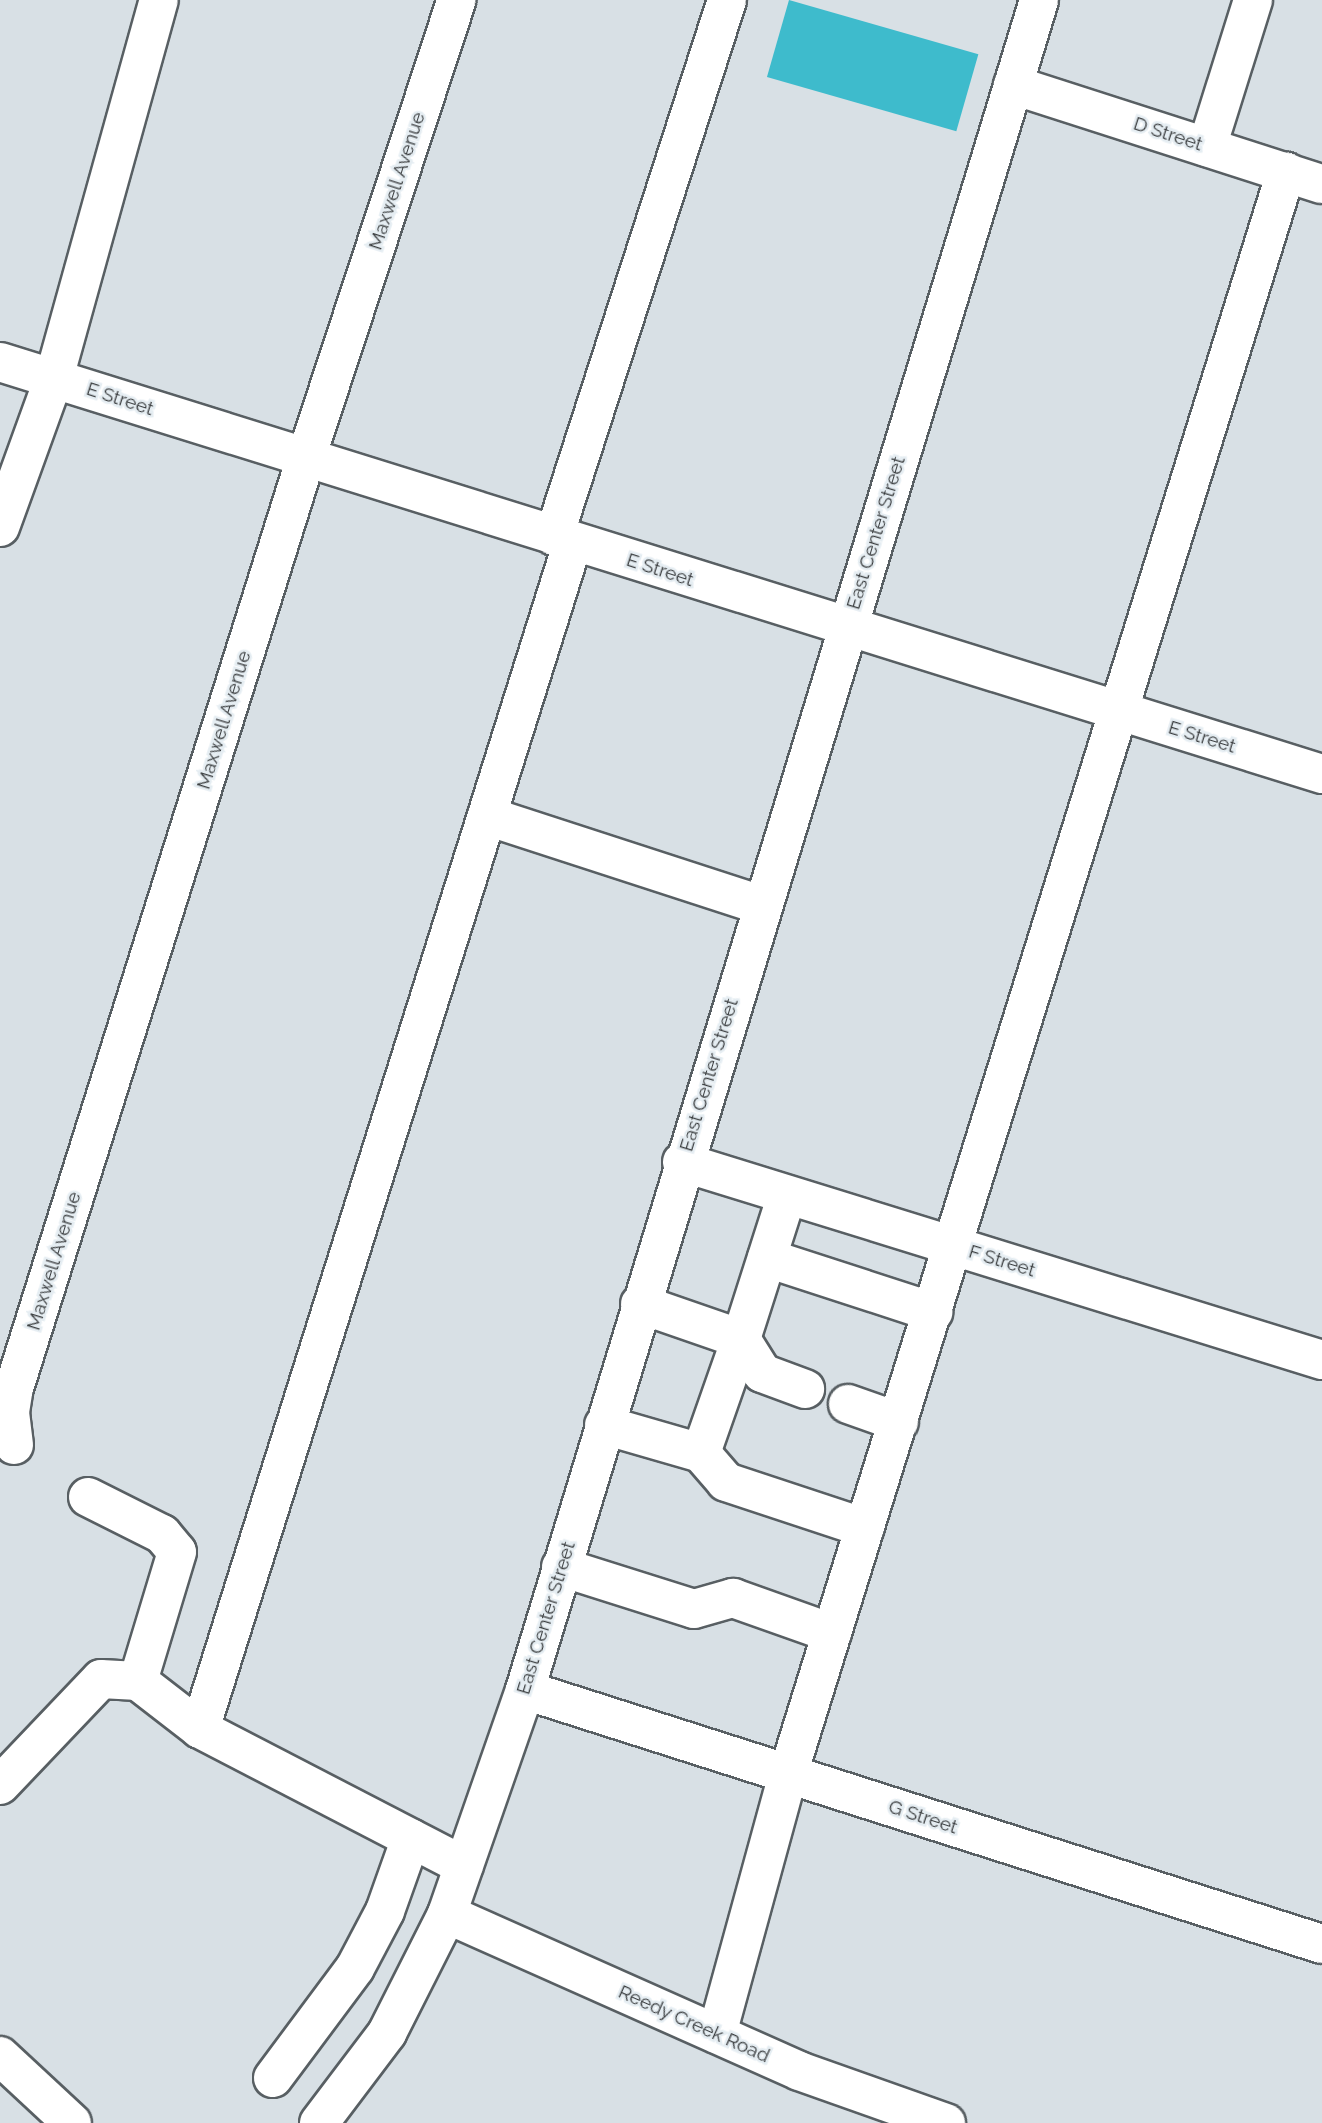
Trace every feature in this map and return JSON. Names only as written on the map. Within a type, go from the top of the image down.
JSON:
[{"type":"street","points":[[0,527],[54,378],[159,0]]},
{"type":"street","name":"Maxwell Avenue","points":[[14,1445],[10,1412],[14,1388],[306,458],[457,0]]},
{"type":"street","points":[[200,1729],[487,816],[563,539],[727,0]]},
{"type":"street","name":"East Center Street","points":[[320,2123],[387,2033],[447,1914],[525,1690],[682,1162],[1039,0]]},
{"type":"street","points":[[1208,147],[1252,0]]},
{"type":"street","name":"D Street","points":[[1013,85],[1322,184]]},
{"type":"street","points":[[716,2034],[788,1773],[954,1246],[1116,711],[1286,172]]},
{"type":"street","name":"E Street","points":[[0,362],[847,629],[1322,774]]},
{"type":"street","points":[[487,816],[761,905]]},
{"type":"street","name":"F Street","points":[[682,1162],[1322,1360]]},
{"type":"street","points":[[701,1454],[788,1195]]},
{"type":"street","points":[[767,1258],[933,1312]]},
{"type":"street","points":[[640,1304],[741,1339],[762,1373],[804,1389]]},
{"type":"street","points":[[848,1404],[898,1422]]},
{"type":"street","points":[[604,1425],[701,1454],[726,1482],[865,1528]]},
{"type":"street","points":[[88,1497],[162,1534],[177,1552],[138,1681]]},
{"type":"street","points":[[561,1567],[694,1609],[733,1598],[832,1633]]},
{"type":"street","points":[[0,1785],[101,1679],[138,1681],[200,1729],[464,1866]]},
{"type":"street","name":"G Street","points":[[525,1690],[1322,1944]]},
{"type":"street","points":[[273,2078],[355,1968],[385,1912],[411,1838]]},
{"type":"street","name":"Reedy Creek Road","points":[[447,1914],[799,2071],[946,2123]]},
{"type":"street","points":[[0,2056],[72,2123]]},
{"type":"building","points":[[789,0],[978,54],[956,131],[767,77]]}]
